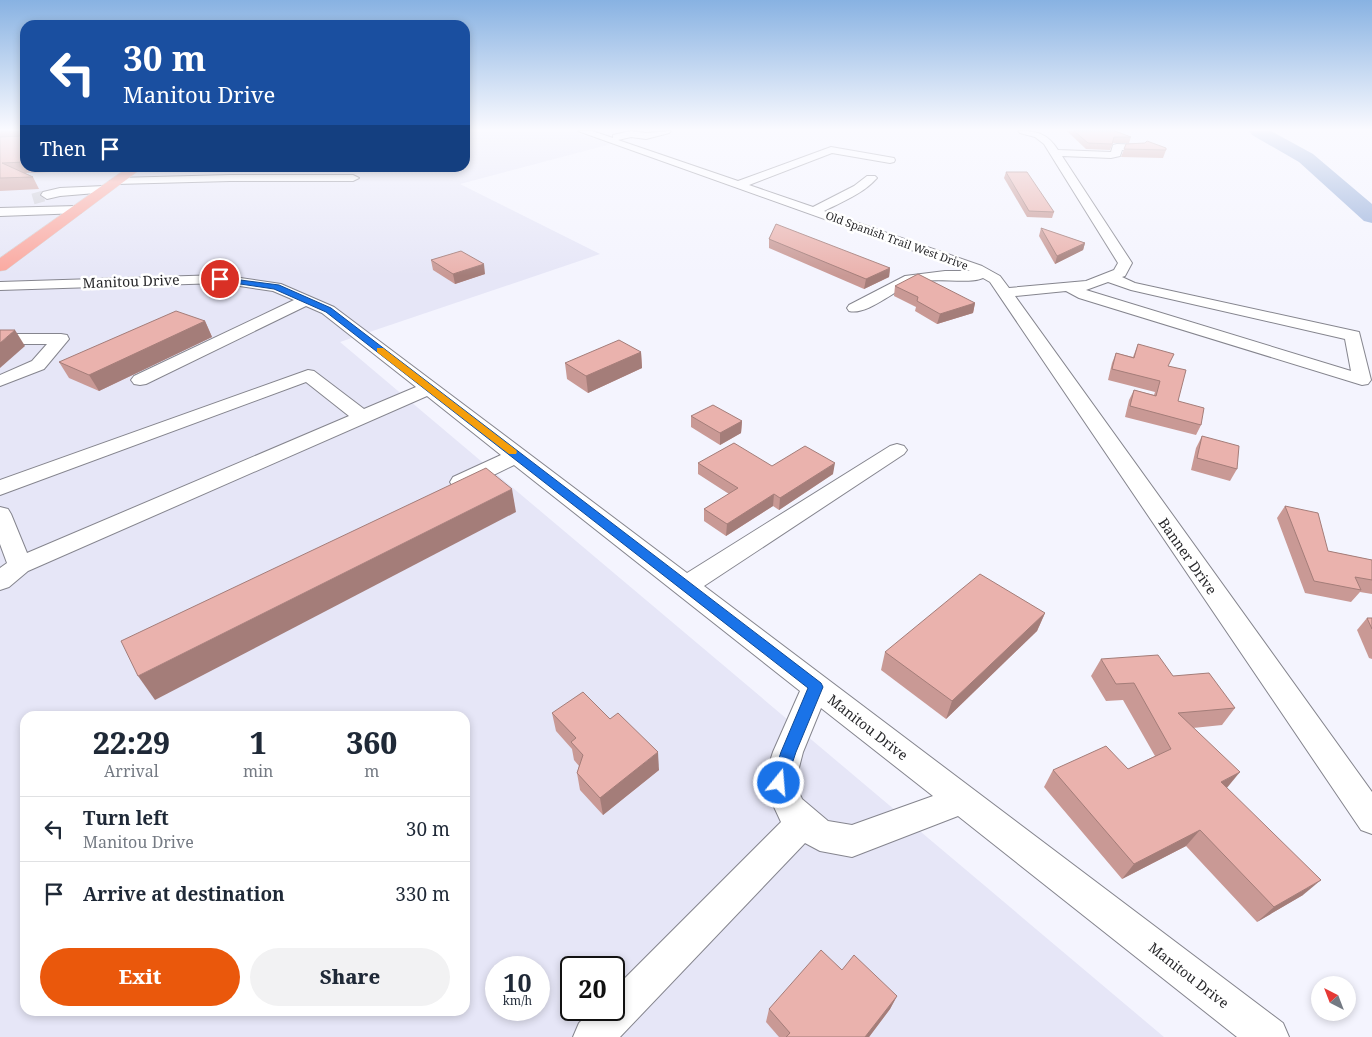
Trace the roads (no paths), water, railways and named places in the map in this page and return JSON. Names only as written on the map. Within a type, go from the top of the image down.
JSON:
[{"type":"main road","points":[[0,266],[118,179]]},
{"type":"street","points":[[47,196],[60,192],[110,185],[206,179]]},
{"type":"street","name":"Old Spanish Trail West Drive","points":[[723,179],[977,269],[1000,286]]},
{"type":"street","points":[[739,185],[754,179]]},
{"type":"street","points":[[816,211],[858,188],[869,179]]},
{"type":"street","points":[[855,308],[910,279],[924,276],[969,275],[1000,286],[1070,287],[1088,285],[1120,273],[1125,263],[1073,179]]},
{"type":"street","points":[[0,200],[33,199]]},
{"type":"street","points":[[0,212],[77,210]]},
{"type":"street","points":[[1070,287],[1084,295],[1362,380],[1353,336],[1132,286],[1110,278]]},
{"type":"street","name":"Manitou Drive","points":[[0,286],[220,279],[276,287],[328,310],[1269,1037]]},
{"type":"street","name":"Banner Drive","points":[[1000,286],[1372,820]]},
{"type":"street","points":[[140,380],[307,300]]},
{"type":"street","points":[[0,339],[61,339],[38,365],[0,381]]},
{"type":"street","points":[[0,488],[308,375],[362,418]]},
{"type":"street","points":[[0,581],[20,565],[430,388]]},
{"type":"street","points":[[686,586],[897,450]]},
{"type":"street","points":[[446,490],[517,455]]},
{"type":"street","points":[[0,514],[20,565]]},
{"type":"street","points":[[816,687],[788,752],[779,783],[791,810],[820,836],[852,841],[962,800]]},
{"type":"street","points":[[593,1037],[804,822]]},
{"type":"waterway","points":[[1330,179],[1372,216]]},
{"type":"tunnel","points":[[33,199],[47,195]]}]
